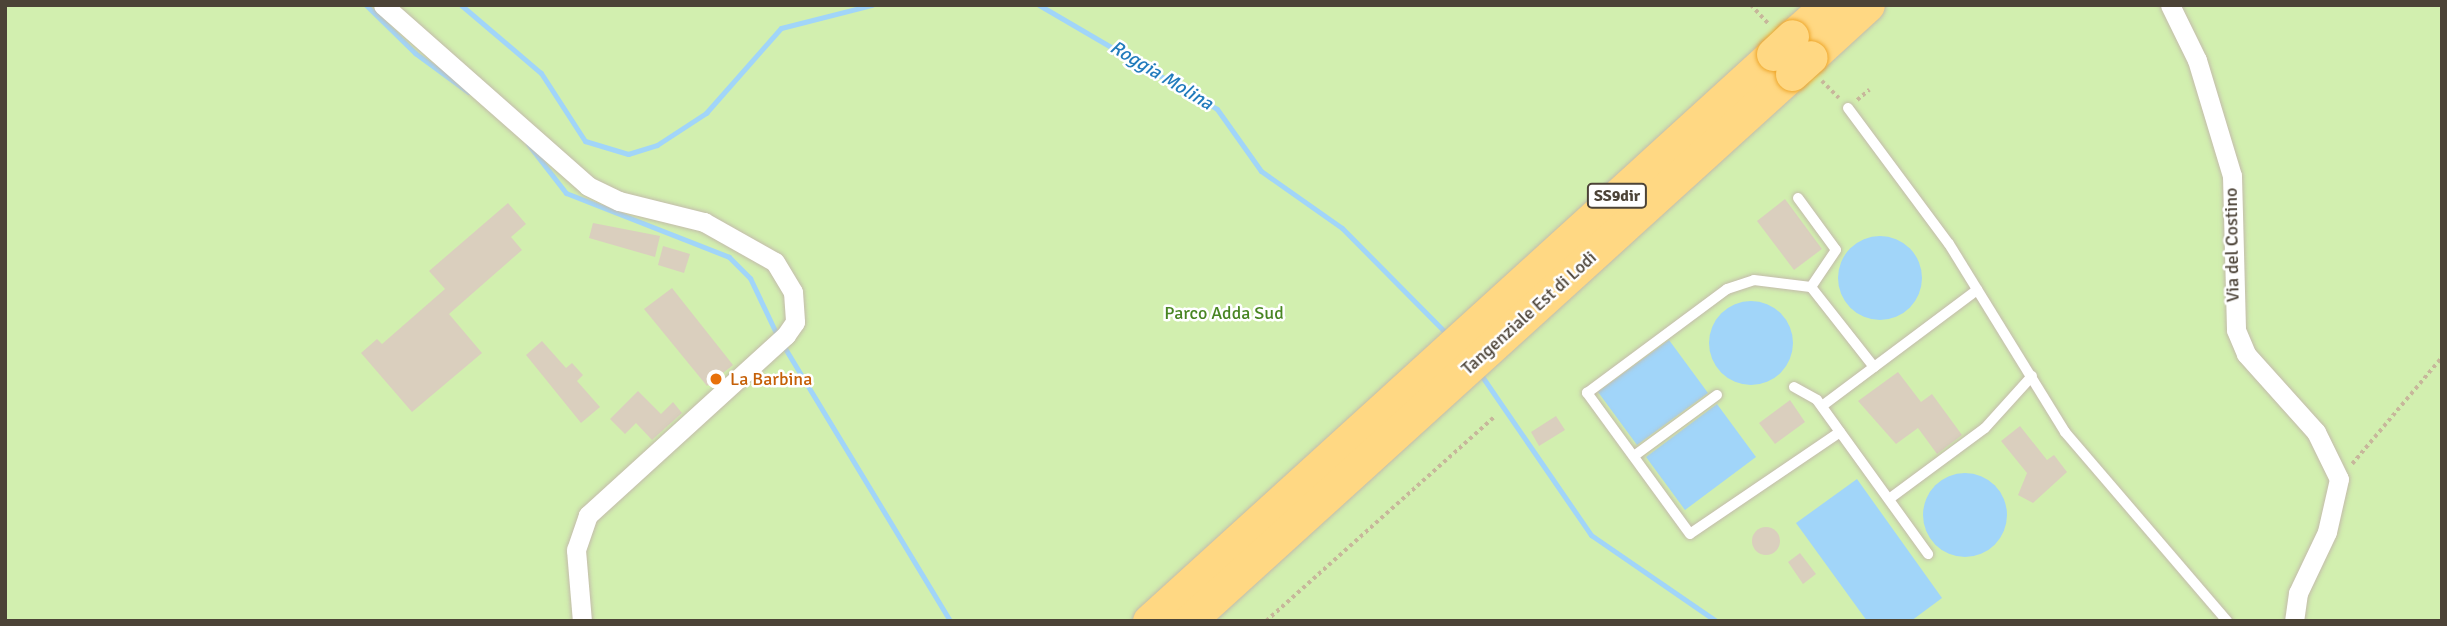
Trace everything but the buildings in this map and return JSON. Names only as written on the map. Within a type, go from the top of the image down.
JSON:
[{"type":"highway","name":"Tangenziale Est di Lodi","points":[[1792,55],[1827,5]]},
{"type":"highway","name":"Tangenziale Est di Lodi","points":[[1189,621],[1463,355],[1792,55],[1868,5]]},
{"type":"highway","name":"Tangenziale Est di Lodi","points":[[1149,621],[1463,355]]},
{"type":"street","points":[[383,5],[587,186],[620,201],[704,222],[775,262],[796,305],[780,340],[588,515],[576,550],[582,621]]},
{"type":"street","name":"Via del Costino","points":[[2170,5],[2197,60],[2232,176],[2236,330],[2260,372],[2316,432],[2339,479]]},
{"type":"street","points":[[2294,621],[2298,593],[2328,532],[2339,479]]},
{"type":"lane","points":[[1848,108],[1910,187],[2065,432],[2227,621]]},
{"type":"lane","points":[[1798,198],[1836,250],[1811,287]]},
{"type":"lane","points":[[1840,432],[1690,534],[1587,393],[1727,289],[1754,280],[1811,287],[1874,367]]},
{"type":"lane","points":[[1822,406],[1977,290]]},
{"type":"lane","points":[[1889,499],[1985,428],[2032,376]]},
{"type":"lane","points":[[1794,387],[1822,406],[1928,554]]},
{"type":"lane","points":[[1634,456],[1717,395]]},
{"type":"path","points":[[2339,479],[2442,357]]},
{"type":"path","points":[[1266,621],[1495,416]]},
{"type":"green space","name":"Parco Adda Sud","points":[[5,5],[2442,5],[2442,621],[5,621]]},
{"type":"water","points":[[1872,236],[1888,236],[1904,243],[1915,254],[1922,270],[1919,294],[1910,308],[1888,320],[1872,320],[1856,313],[1845,302],[1838,286],[1838,270],[1845,254],[1856,243]]},
{"type":"water","points":[[1743,301],[1759,301],[1775,308],[1786,319],[1793,335],[1790,359],[1781,373],[1759,385],[1743,385],[1727,378],[1716,367],[1709,351],[1709,335],[1716,319],[1727,308]]},
{"type":"water","points":[[1669,340],[1708,393],[1637,445],[1598,392]]},
{"type":"water","points":[[1717,404],[1756,457],[1685,510],[1646,457]]},
{"type":"water","points":[[1957,473],[1973,473],[1989,480],[2000,491],[2007,507],[2004,531],[1995,545],[1973,557],[1957,557],[1941,550],[1930,539],[1923,523],[1923,507],[1930,491],[1941,480]]},
{"type":"water","points":[[1857,479],[1942,598],[1911,621],[1867,621],[1796,523]]},
{"type":"waterway","points":[[366,5],[415,53],[468,92]]},
{"type":"waterway","name":"Roggia Molina","points":[[461,5],[541,73],[585,141],[628,154],[657,145],[706,113],[781,28],[872,5]]},
{"type":"waterway","name":"Roggia Molina","points":[[1039,5],[1217,109],[1261,171],[1342,228],[1448,335]]},
{"type":"waterway","points":[[528,144],[566,193],[729,257],[750,278],[778,337]]},
{"type":"waterway","points":[[783,345],[950,621]]},
{"type":"waterway","points":[[1479,372],[1591,535],[1716,621]]},
{"type":"place","name":"La Barbina","points":[[716,379]]}]
